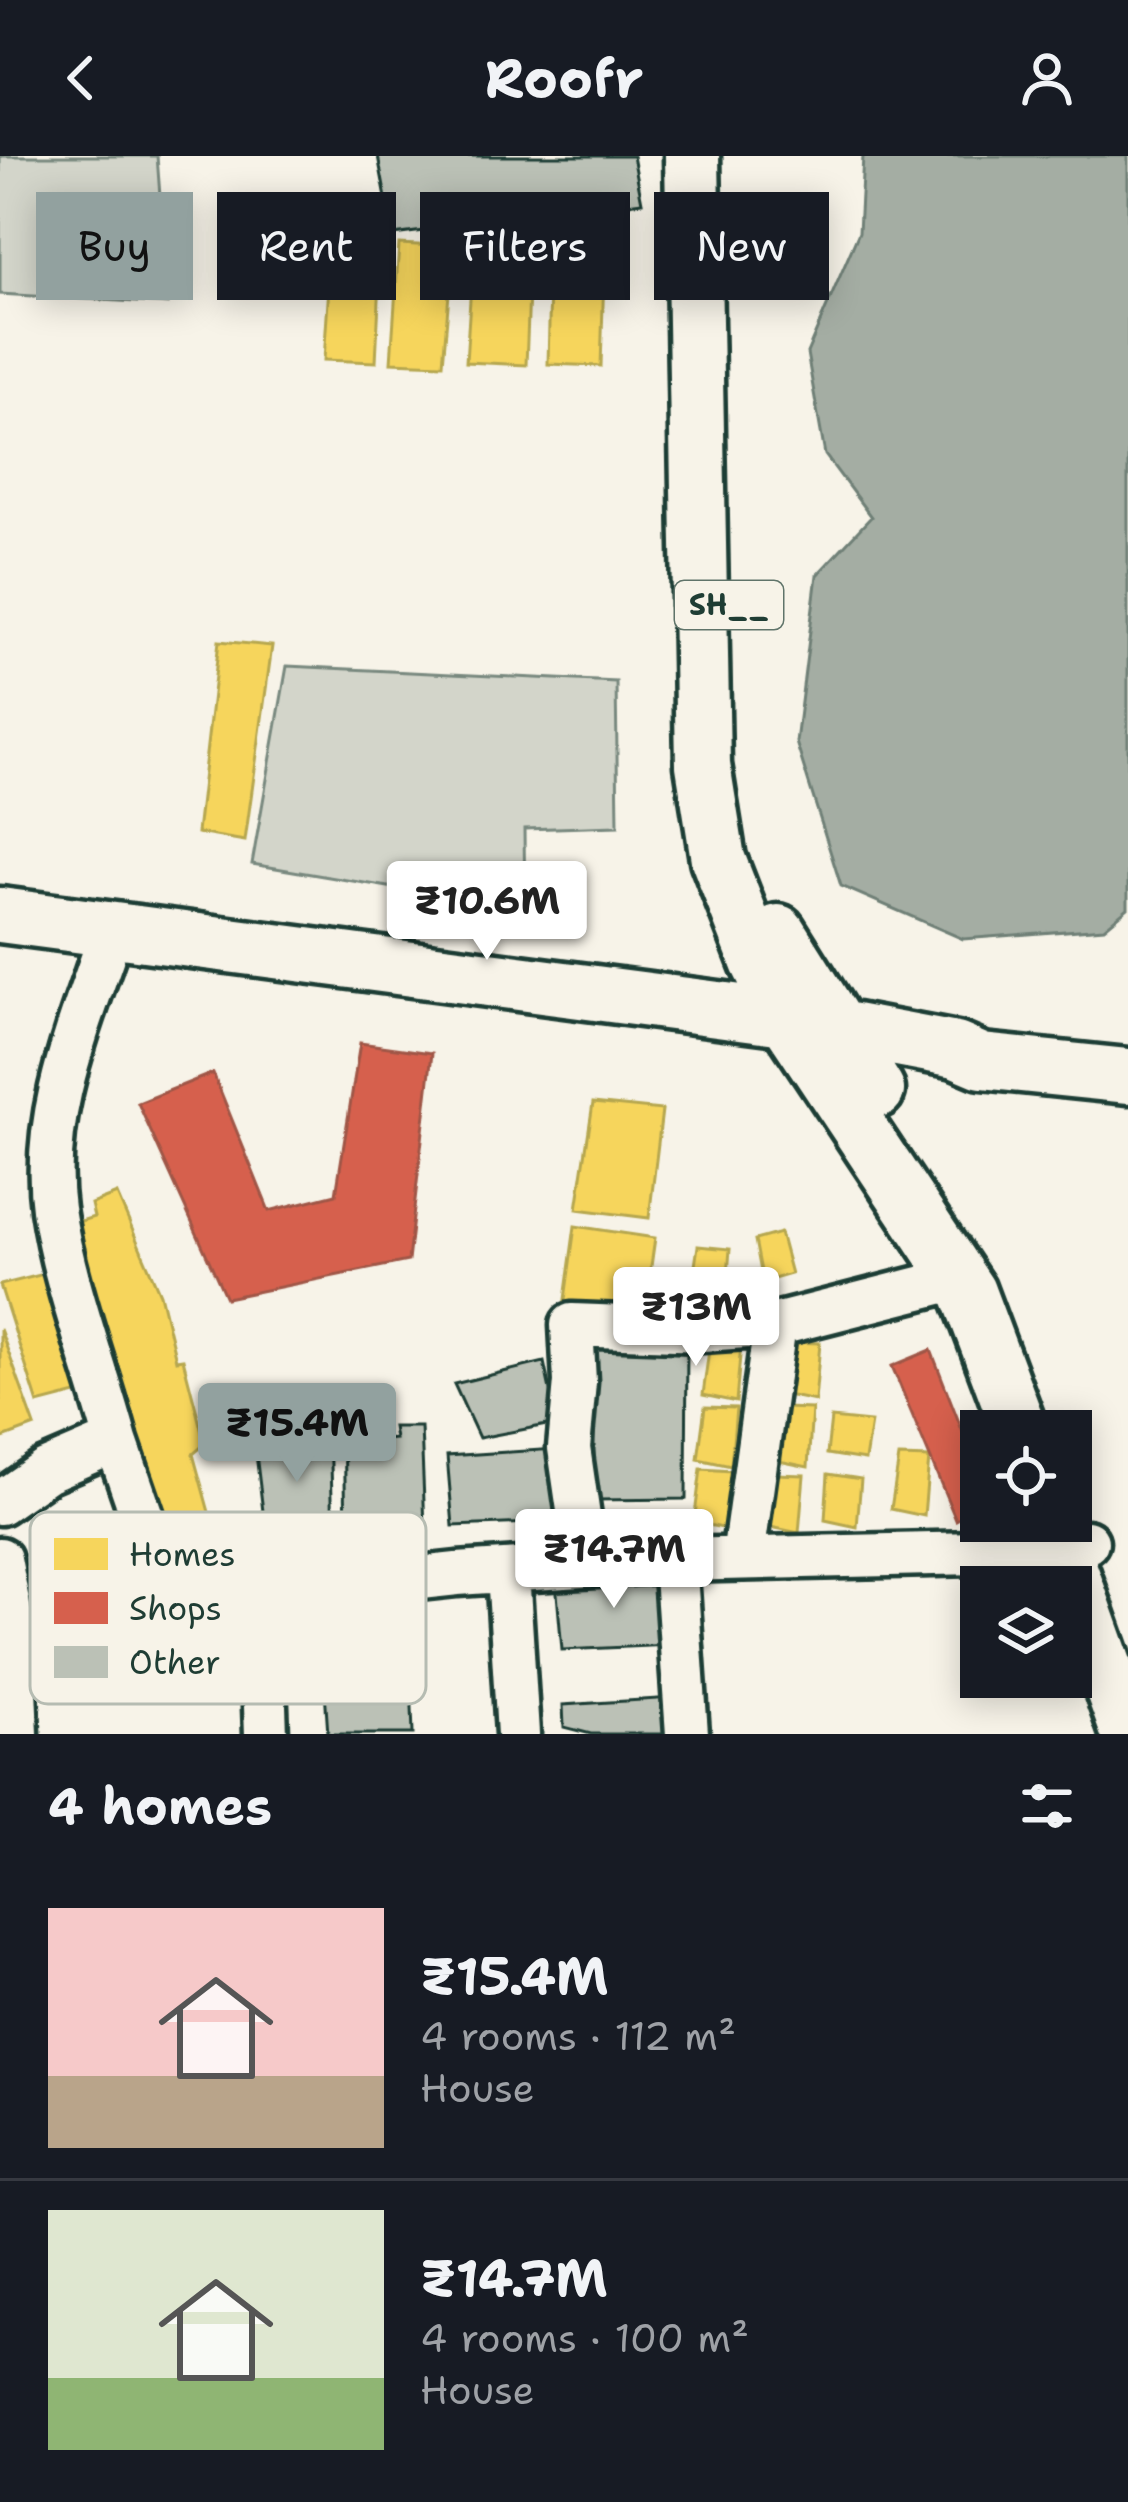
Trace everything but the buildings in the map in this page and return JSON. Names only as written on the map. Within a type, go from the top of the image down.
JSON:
[{"type":"main road","points":[[692,156],[696,531],[708,811],[730,902],[825,1040]]},
{"type":"main road","name":"SH__","points":[[729,156],[726,529],[736,766],[748,851],[825,1040],[958,1278],[1011,1410]]},
{"type":"main road","points":[[0,915],[825,1040]]},
{"type":"main road","points":[[0,942],[825,1040],[956,1050],[982,1061],[1128,1076]]},
{"type":"main road","name":"SH__","points":[[825,1040],[998,1281],[1043,1410]]},
{"type":"main road","points":[[1070,1542],[1128,1732]]},
{"type":"main road","points":[[1071,1542],[1128,1638]]},
{"type":"street","points":[[103,956],[66,1062],[53,1145],[53,1208],[116,1442],[140,1512]]},
{"type":"street","points":[[586,1565],[569,1448],[575,1382],[572,1325],[702,1330],[775,1325],[958,1278]]},
{"type":"street","points":[[743,1557],[775,1325]]},
{"type":"street","points":[[0,1503],[46,1471],[116,1442]]},
{"type":"street","points":[[426,1580],[586,1565],[1000,1542]]},
{"type":"street","points":[[0,1558],[12,1623],[17,1734]]},
{"type":"street","points":[[675,1560],[687,1734]]},
{"type":"street","points":[[508,1572],[518,1734]]},
{"type":"street","points":[[265,1704],[266,1734]]},
{"type":"shaded area","points":[[0,156],[157,156],[160,192],[36,192],[36,296],[0,294]]},
{"type":"shaded area","points":[[863,156],[1128,156],[1128,908],[1104,928],[963,939],[841,886],[796,742],[817,575],[871,517],[825,455],[807,353],[859,232]]},
{"type":"shaded area","points":[[101,300],[168,300],[168,304]]},
{"type":"shaded area","points":[[287,666],[616,682],[618,826],[524,829],[525,910],[252,864]]}]
